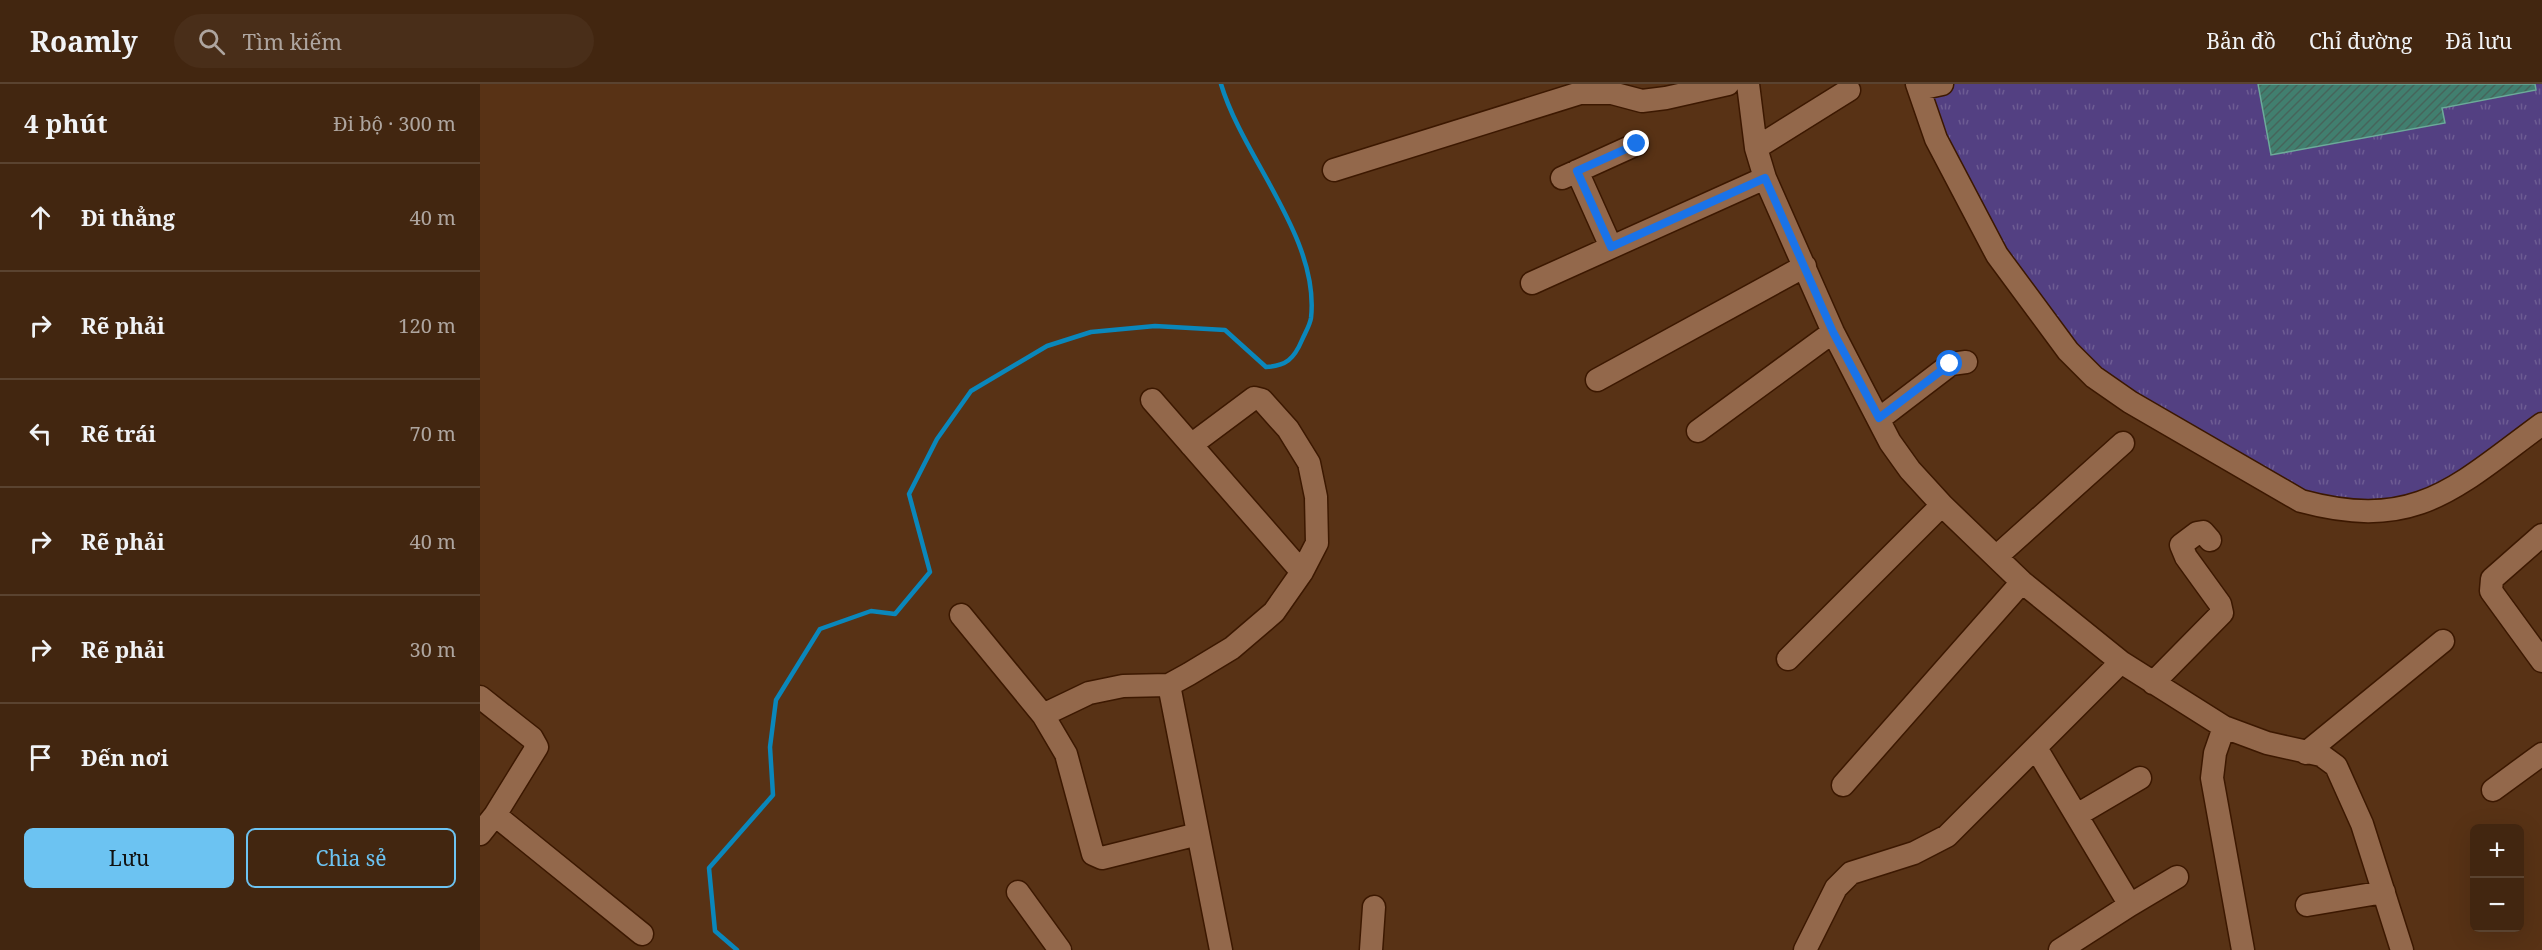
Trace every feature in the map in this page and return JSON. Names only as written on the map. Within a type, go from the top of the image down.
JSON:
[{"type":"street","points":[[1334,170],[1580,93],[1612,93],[1642,100],[1666,98],[1728,84]]},
{"type":"street","points":[[1748,84],[1756,148],[1765,178],[1833,332],[1890,442],[1942,505],[2022,582],[2121,662],[2224,727],[2266,743],[2321,755],[2336,766],[2347,786],[2403,950]]},
{"type":"street","points":[[1942,84],[1918,87],[1935,138],[1996,255],[2068,351],[2094,377],[2130,402],[2301,501],[2332,509],[2364,513],[2398,510],[2432,500],[2471,476],[2542,424]]},
{"type":"street","points":[[1756,148],[1849,90]]},
{"type":"street","points":[[1611,247],[1570,174],[1637,144]]},
{"type":"street","points":[[1532,283],[1765,178]]},
{"type":"street","points":[[1597,380],[1804,266]]},
{"type":"street","points":[[1698,431],[1833,332]]},
{"type":"street","points":[[1879,418],[1950,364],[1966,362]]},
{"type":"street","points":[[1043,715],[1089,693],[1123,686],[1169,685],[1232,648],[1274,612],[1302,572],[1317,543],[1316,497],[1309,463],[1288,429],[1262,400],[1254,398],[1191,446]]},
{"type":"street","points":[[1152,400],[1302,572]]},
{"type":"street","points":[[1996,557],[2123,443]]},
{"type":"street","points":[[1788,659],[1942,505]]},
{"type":"street","points":[[2153,683],[2222,614],[2220,604],[2186,557],[2181,545],[2197,533],[2203,532],[2210,540]]},
{"type":"street","points":[[2542,535],[2492,579],[2490,584],[2491,591],[2535,634],[2542,661]]},
{"type":"street","points":[[1842,785],[2022,582]]},
{"type":"street","points":[[961,615],[1043,715],[1066,754],[1093,855],[1102,858],[1198,834]]},
{"type":"street","points":[[2306,753],[2443,641]]},
{"type":"street","points":[[1805,950],[1836,888],[1851,873],[1914,853],[1947,836],[2121,662]]},
{"type":"street","points":[[1169,685],[1221,950]]},
{"type":"street","points":[[480,697],[532,738],[537,747],[495,815],[480,834]]},
{"type":"street","points":[[2224,727],[2215,753],[2212,778],[2243,950]]},
{"type":"street","points":[[2036,748],[2130,905]]},
{"type":"street","points":[[2493,790],[2542,754]]},
{"type":"street","points":[[2077,815],[2140,778]]},
{"type":"street","points":[[495,815],[642,934]]},
{"type":"street","points":[[2060,950],[2176,877]]},
{"type":"street","points":[[1018,892],[1060,950]]},
{"type":"street","points":[[2307,905],[2384,892]]},
{"type":"street","points":[[1371,950],[1374,907]]},
{"type":"green space","points":[[1923,84],[2542,84],[2542,417],[2468,471],[2397,505],[2304,495],[2129,396],[2061,335],[1970,197]]},
{"type":"building","points":[[2258,84],[2535,84],[2536,90],[2442,108],[2445,123],[2271,155]]},
{"type":"waterway","points":[[737,950],[715,931],[709,868],[773,795],[770,747],[776,700],[820,629],[871,611],[895,614],[930,572],[909,494],[937,439],[971,391],[1047,346],[1091,332],[1155,326],[1225,330],[1266,367],[1284,363],[1299,347],[1311,318],[1311,288],[1304,258],[1278,199],[1232,112],[1221,84]]},
{"type":"route","points":[[1637,144],[1577,171],[1611,247],[1765,178],[1833,332],[1879,418],[1950,364]]}]
